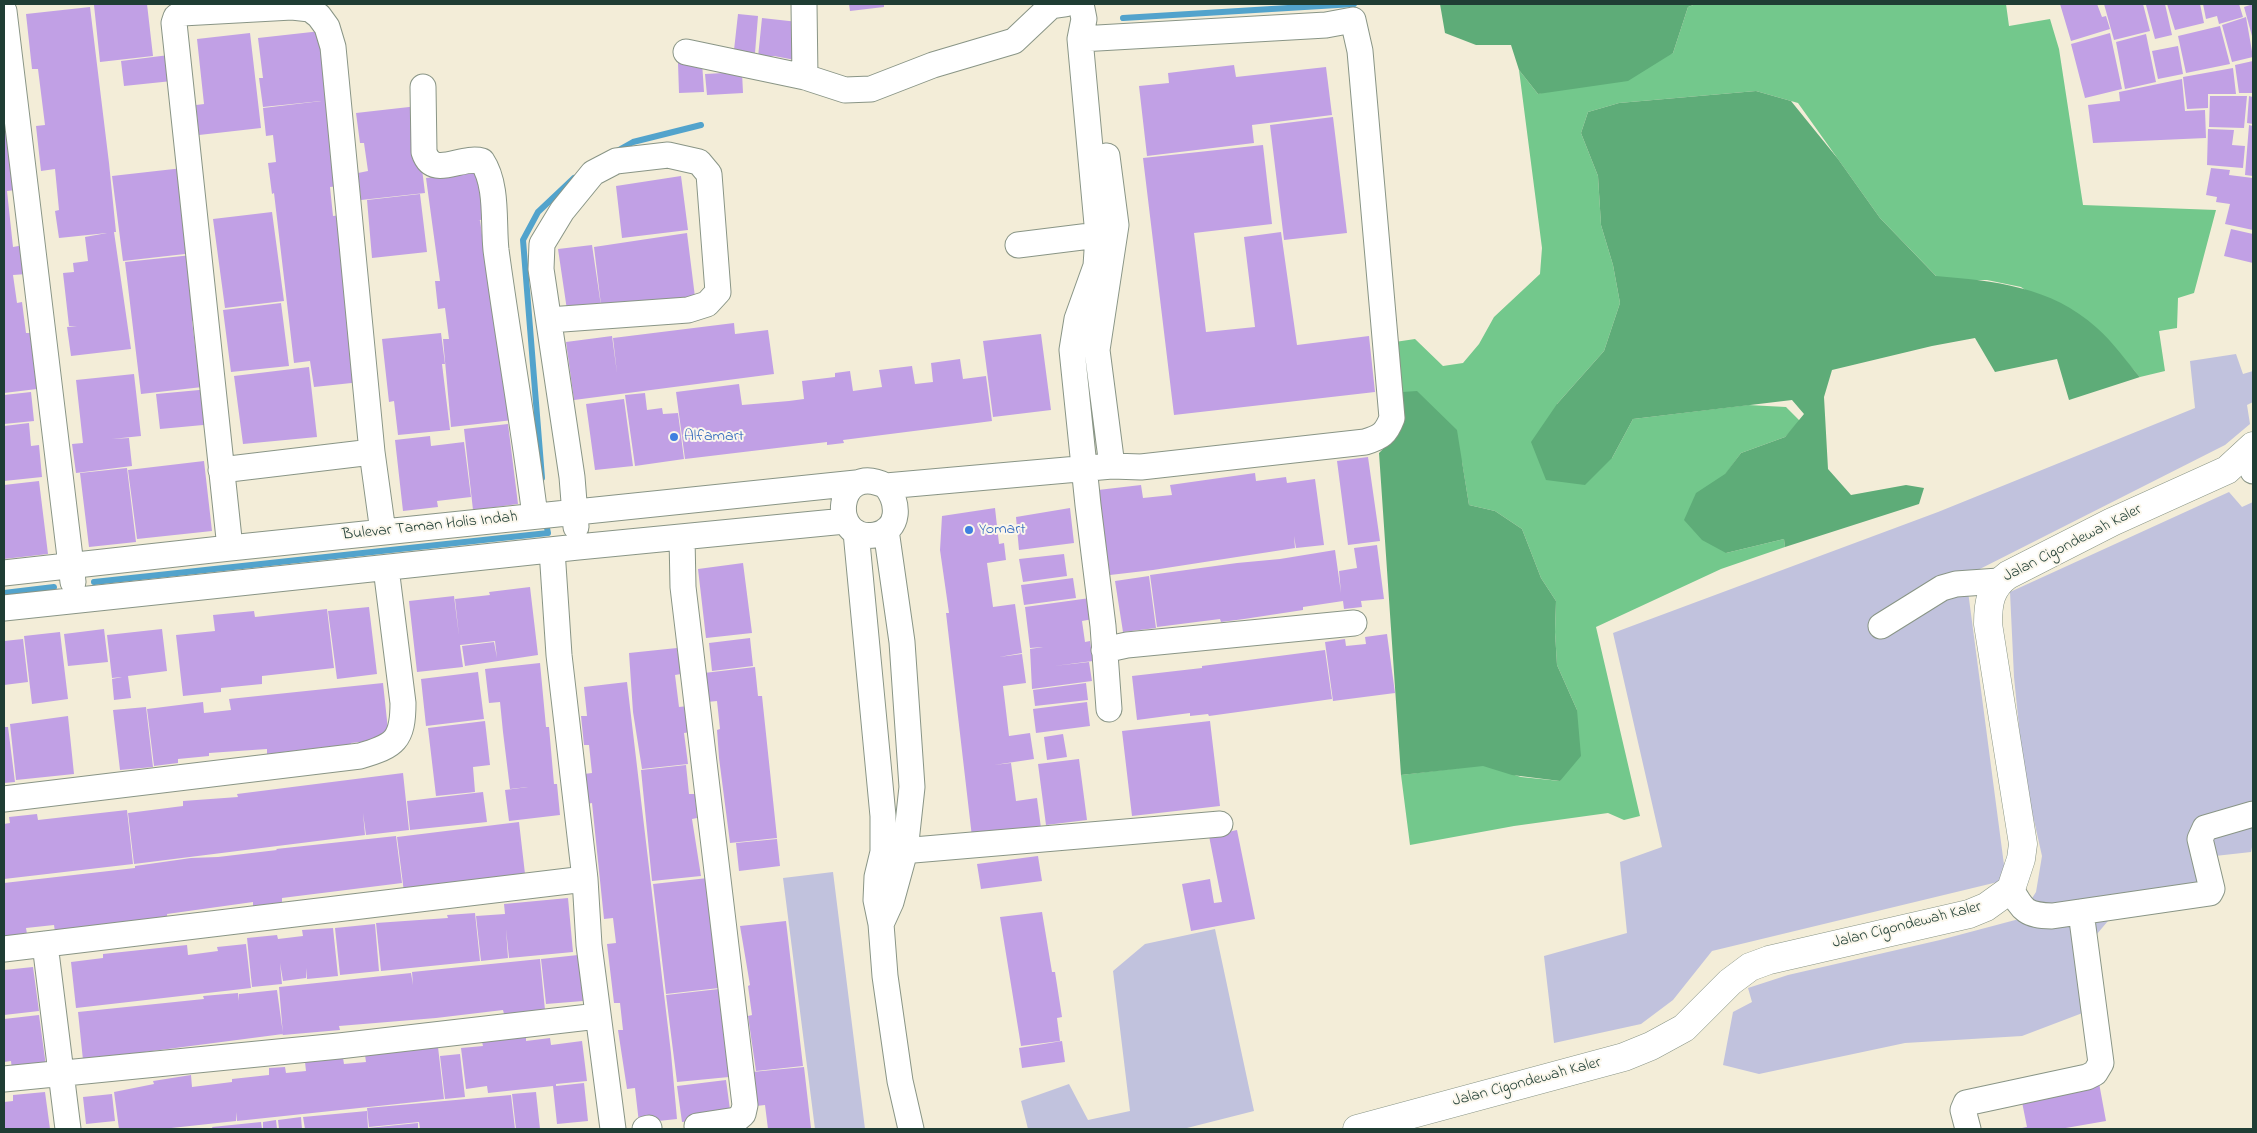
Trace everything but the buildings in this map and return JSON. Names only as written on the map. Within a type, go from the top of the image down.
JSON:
[{"type":"main road","name":"Jalan Cigondewah Kaler","points":[[1357,1129],[1624,1056],[1651,1046],[1684,1028],[1730,982],[1750,967],[1769,960],[1969,914],[1986,907],[2011,889],[2021,859],[2023,844],[1988,624],[1989,600],[1999,582],[2008,574],[2112,522],[2252,457]]},
{"type":"street","points":[[804,4],[805,77]]},
{"type":"street","points":[[686,52],[805,77],[845,90],[871,89],[933,65],[1014,41],[1051,6],[1081,21],[1326,25],[1351,12],[1360,51],[1392,418],[1387,430],[1377,438],[1349,444],[1141,467],[1112,466],[886,486]]},
{"type":"street","points":[[230,548],[174,23],[176,16],[182,13],[292,7],[310,8],[320,16],[327,27],[333,47],[372,452],[383,532]]},
{"type":"street","points":[[4,11],[74,599]]},
{"type":"street","points":[[1081,21],[1098,235],[1096,266],[1077,319],[1072,350],[1103,626],[1109,709]]},
{"type":"street","points":[[1081,21],[1116,226],[1097,350],[1112,466]]},
{"type":"street","points":[[423,87],[424,152],[427,160],[431,164],[440,166],[475,159],[482,161],[491,186],[496,248],[523,422],[534,516]]},
{"type":"street","points":[[550,320],[688,310],[707,304],[718,292],[709,174],[699,162],[668,155],[616,161],[593,173],[562,211],[542,244],[541,269],[572,477],[577,530]]},
{"type":"street","points":[[1018,245],[1098,235]]},
{"type":"street","points":[[221,470],[372,452]]},
{"type":"street","points":[[850,526],[866,535],[886,530],[894,520],[897,508],[894,496],[886,486],[877,481],[867,480],[856,483],[846,493],[842,507],[850,526],[880,781],[894,851]]},
{"type":"street","name":"Bulevar Taman Holis Indah","points":[[4,608],[74,599],[552,550],[577,530],[856,483]]},
{"type":"street","name":"Bulevar Taman Holis Indah","points":[[4,573],[534,516],[577,530],[682,537],[850,526]]},
{"type":"street","points":[[886,530],[902,642],[912,787],[894,851],[891,902],[881,924],[884,976],[900,1081],[911,1129]]},
{"type":"street","points":[[682,537],[683,587],[745,1105],[743,1114],[736,1120],[697,1126]]},
{"type":"street","points":[[552,550],[559,655],[585,879],[589,945],[613,1129]]},
{"type":"street","points":[[4,800],[360,756],[383,750],[398,736],[403,724],[403,703],[386,568]]},
{"type":"street","points":[[1881,626],[1942,588],[1956,584],[1999,582]]},
{"type":"street","points":[[1104,650],[1127,646],[1354,623]]},
{"type":"street","points":[[2011,889],[2021,906],[2034,915],[2052,916],[2210,893],[2212,890],[2200,839],[2205,828],[2253,814]]},
{"type":"street","points":[[894,851],[1220,824]]},
{"type":"street","points":[[4,949],[585,879]]},
{"type":"street","points":[[1968,1129],[1963,1110],[1966,1103],[2087,1077],[2095,1073],[2101,1063],[2081,912]]},
{"type":"street","points":[[45,944],[68,1129]]},
{"type":"street","points":[[4,1079],[598,1016]]},
{"type":"shaded area","points":[[2236,354],[2243,374],[2253,371],[2253,402],[2247,405],[2250,424],[2225,445],[1966,576],[2006,880],[1712,951],[1673,1000],[1641,1024],[1554,1043],[1544,956],[1627,933],[1620,862],[1662,847],[1613,633],[1938,512],[2195,408],[2190,361]]},
{"type":"shaded area","points":[[2229,492],[2242,507],[2253,502],[2253,842],[2251,852],[2206,857],[2210,887],[2119,908],[2091,941],[2093,1009],[2022,1036],[1905,1043],[1759,1074],[1723,1065],[1733,1012],[1752,1002],[1748,988],[1788,975],[1940,940],[2019,919],[2036,892],[2042,856],[2024,776],[2014,677],[2010,592]]},
{"type":"shaded area","points":[[833,872],[865,1129],[815,1129],[783,878]]},
{"type":"shaded area","points":[[1215,929],[1254,1111],[1183,1129],[1028,1129],[1021,1101],[1069,1084],[1088,1120],[1130,1111],[1113,971],[1145,944]]},
{"type":"green space","points":[[1440,4],[1696,4],[1688,7],[1673,53],[1628,81],[1538,94],[1519,70],[1511,45],[1476,45],[1445,33]]},
{"type":"green space","points":[[1696,4],[2006,4],[2009,26],[2050,19],[2059,49],[2083,205],[2216,210],[2194,293],[2178,298],[2177,328],[2159,331],[2165,371],[2140,377],[2122,357],[2021,287],[1987,280],[1940,280],[1880,218],[1798,103],[1756,91],[1619,103],[1588,112],[1581,133],[1598,176],[1601,225],[1613,265],[1620,303],[1604,351],[1557,404],[1612,458],[1633,419],[1748,405],[1786,407],[1800,421],[1785,437],[1741,453],[1722,479],[1726,553],[1784,539],[1785,547],[1721,569],[1596,627],[1640,816],[1624,820],[1608,813],[1514,826],[1410,845],[1401,775],[1483,765],[1521,777],[1560,781],[1577,710],[1557,665],[1556,601],[1541,578],[1522,529],[1495,511],[1469,505],[1462,462],[1417,392],[1402,392],[1395,342],[1415,339],[1443,366],[1463,363],[1479,344],[1494,317],[1540,274],[1542,248],[1519,70],[1538,94],[1673,53],[1688,7]]},
{"type":"green space","points":[[1756,91],[1791,101],[1838,159],[1880,218],[1936,276],[1979,280],[2021,288],[2061,303],[2079,314],[2103,333],[2140,377],[2069,400],[2057,359],[1995,372],[1975,338],[1932,346],[1832,370],[1824,397],[1828,469],[1851,495],[1906,485],[1924,488],[1919,504],[1785,547],[1784,539],[1726,553],[1702,540],[1684,520],[1696,493],[1725,474],[1741,453],[1785,437],[1804,414],[1792,400],[1633,419],[1612,458],[1585,485],[1546,480],[1531,442],[1557,404],[1604,351],[1620,303],[1613,265],[1601,225],[1598,176],[1581,133],[1588,112],[1619,103]]},
{"type":"green space","points":[[1417,391],[1457,430],[1469,505],[1495,511],[1522,529],[1541,578],[1556,601],[1557,665],[1577,710],[1581,756],[1560,781],[1512,775],[1483,766],[1401,775],[1379,453],[1392,440],[1402,392]]},
{"type":"waterway","points":[[1123,18],[1354,4]]},
{"type":"waterway","points":[[617,151],[633,142],[701,125]]},
{"type":"waterway","points":[[542,478],[523,240],[538,212],[574,178]]},
{"type":"waterway","points":[[94,582],[548,533],[547,528]]},
{"type":"waterway","points":[[4,593],[54,587]]},
{"type":"place","name":"Alfamart","points":[[674,437]]},
{"type":"place","name":"Yomart","points":[[969,530]]}]
